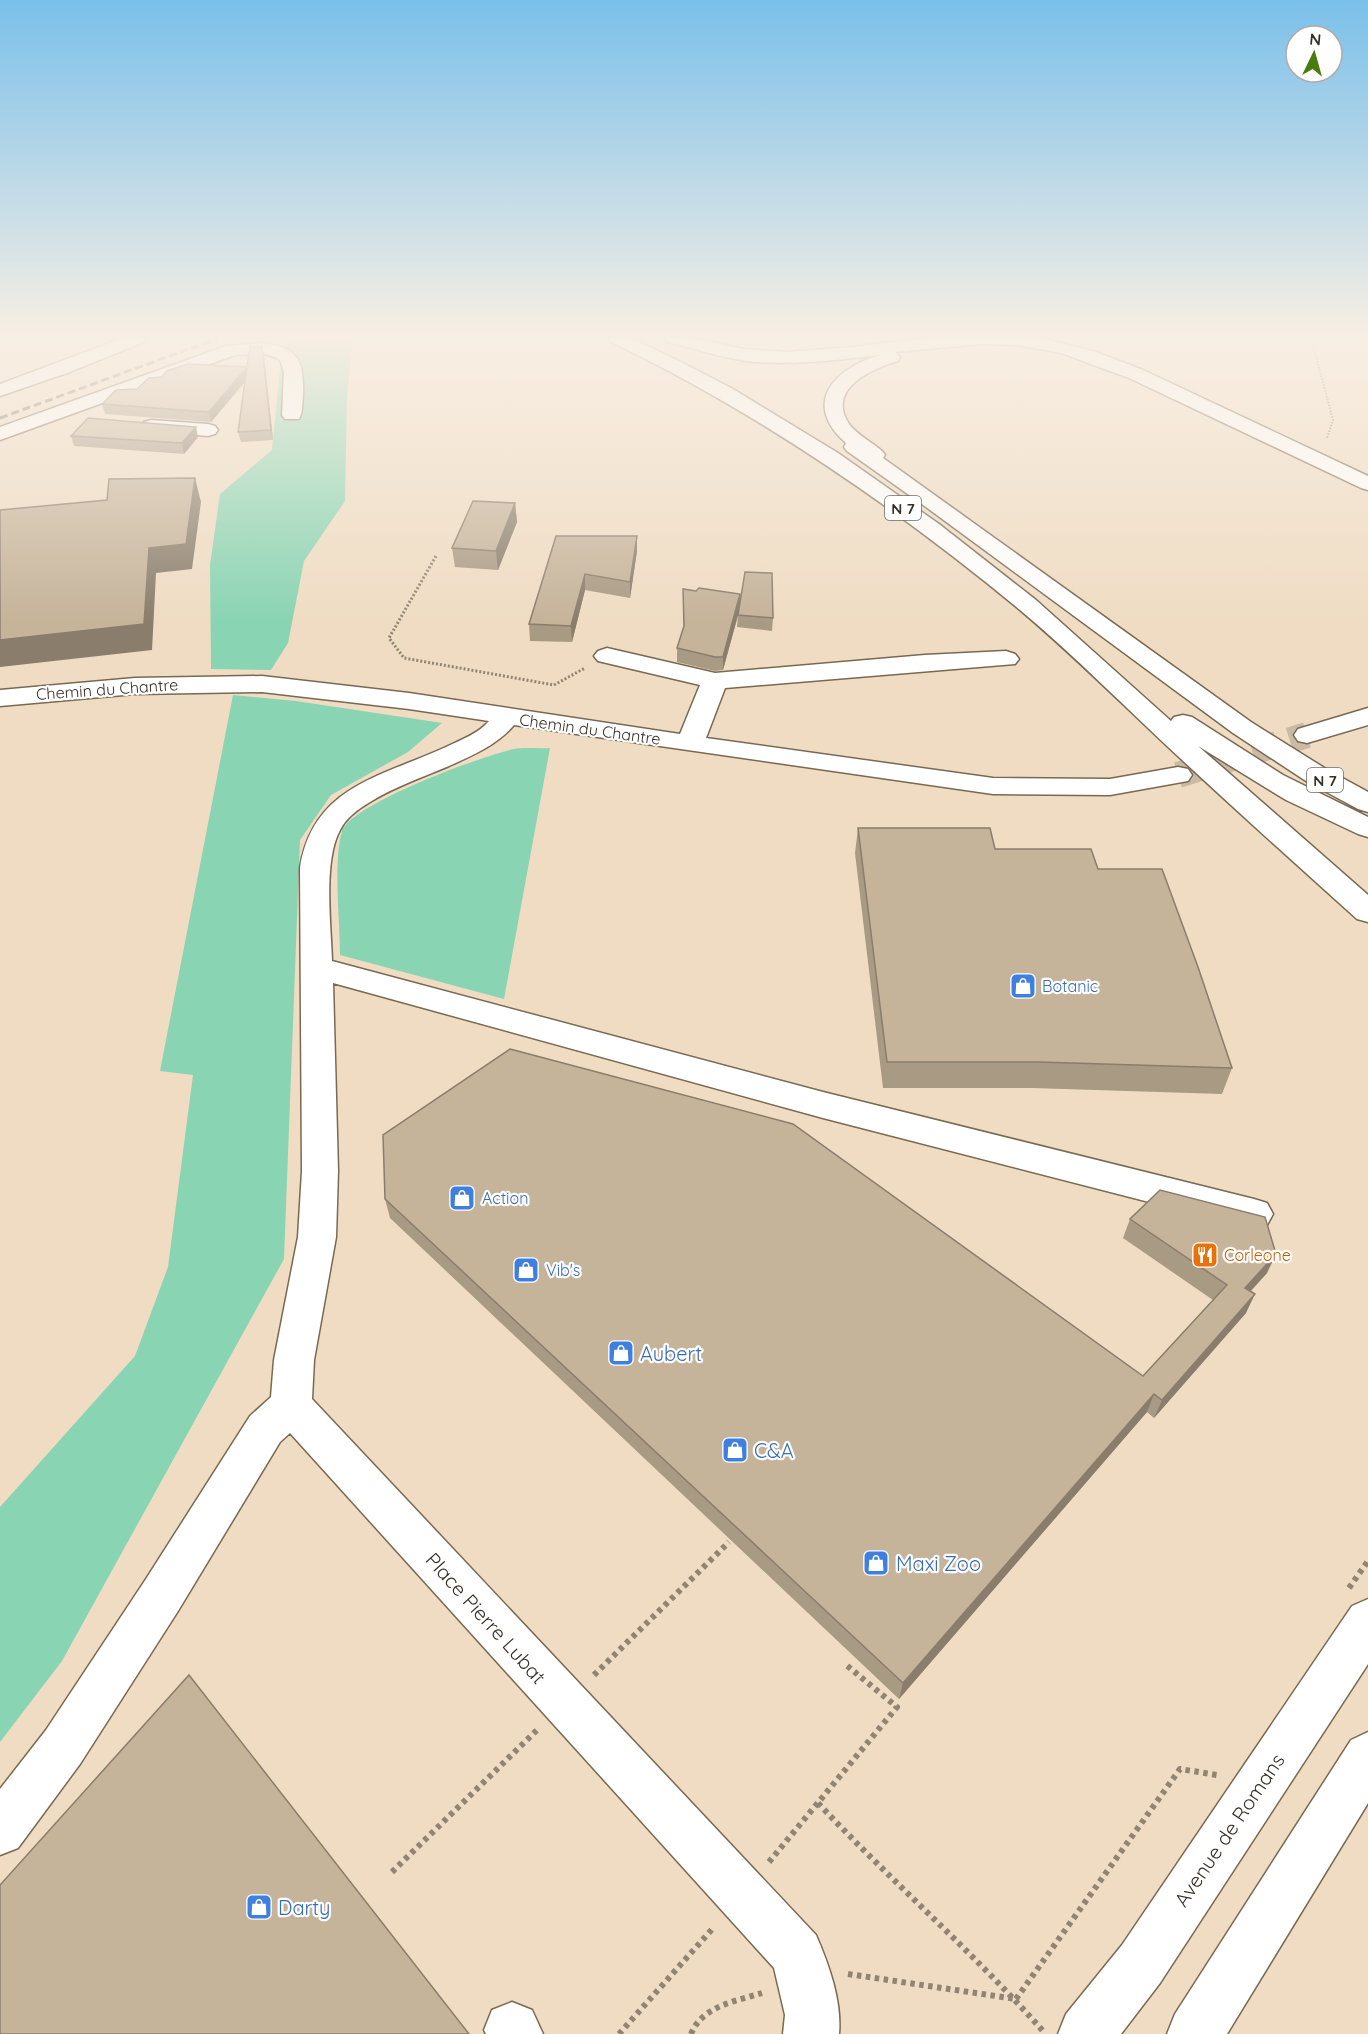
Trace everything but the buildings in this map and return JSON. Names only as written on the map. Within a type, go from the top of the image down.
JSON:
[{"type":"main road","name":"N 7","points":[[792,433],[907,510],[1061,633],[1214,746],[1302,797],[1368,828]]},
{"type":"main road","name":"N 7","points":[[832,433],[916,489],[1109,632],[1264,742],[1292,761],[1368,803]]},
{"type":"main road","points":[[847,433],[916,489]]},
{"type":"main road","points":[[1239,433],[1368,495]]},
{"type":"main road","points":[[1260,433],[1368,484]]},
{"type":"main road","points":[[1061,633],[1248,807],[1368,912]]},
{"type":"main road","points":[[607,656],[715,681],[812,671],[1006,659]]},
{"type":"main road","points":[[690,744],[715,681]]},
{"type":"main road","name":"Chemin du Chantre","points":[[0,698],[135,686],[262,684],[409,701],[690,744],[993,786],[1110,787],[1178,775]]},
{"type":"main road","points":[[1307,735],[1368,716]]},
{"type":"main road","points":[[0,1830],[63,1747],[162,1595],[265,1429],[291,1405],[294,1360],[317,1236],[320,1172],[316,853],[319,838],[328,823],[356,797],[479,741],[496,730],[507,717]]},
{"type":"main road","points":[[316,973],[336,972],[823,1105],[1254,1214]]},
{"type":"main road","name":"Place Pierre Lubat","points":[[291,1405],[797,1954],[814,2015]]},
{"type":"main road","name":"Avenue de Romans","points":[[1086,2034],[1141,1964],[1358,1606]]},
{"type":"main road","points":[[1195,2034],[1368,1757]]},
{"type":"path","points":[[1324,447],[1329,433]]},
{"type":"path","points":[[436,556],[389,638],[404,658],[554,685],[607,656]]},
{"type":"path","points":[[1358,1606],[1368,1561]]},
{"type":"path","points":[[618,2034],[743,1895],[897,1707],[845,1664]]},
{"type":"path","points":[[1016,1999],[1180,1769],[1219,1775],[1226,1765]]},
{"type":"path","points":[[818,1803],[849,1839],[1016,1999],[1045,2034]]},
{"type":"path","points":[[691,2034],[692,2028],[707,2012],[814,2015],[841,1973],[1016,1999]]},
{"type":"green space","points":[[274,433],[346,433],[345,501],[304,561],[288,643],[271,670],[211,669],[210,565],[220,494],[272,450]]},
{"type":"green space","points":[[233,695],[296,701],[442,723],[408,752],[331,795],[300,840],[284,1259],[62,1661],[0,1742],[0,1507],[135,1356],[168,1267],[193,1075],[160,1071]]},
{"type":"green space","points":[[550,748],[504,999],[340,955],[339,844],[342,831],[351,820],[392,795],[449,770],[514,749]]},
{"type":"tunnel","points":[[1178,775],[1307,735]]},
{"type":"place","name":"Botanic","points":[[1023,986]]},
{"type":"place","name":"Action","points":[[462,1198]]},
{"type":"place","name":"Corleone","points":[[1205,1255]]},
{"type":"place","name":"Vib's","points":[[526,1270]]},
{"type":"place","name":"Aubert","points":[[621,1353]]},
{"type":"place","name":"C&A","points":[[735,1450]]},
{"type":"place","name":"Maxi Zoo","points":[[876,1563]]},
{"type":"place","name":"Darty","points":[[259,1907]]}]
